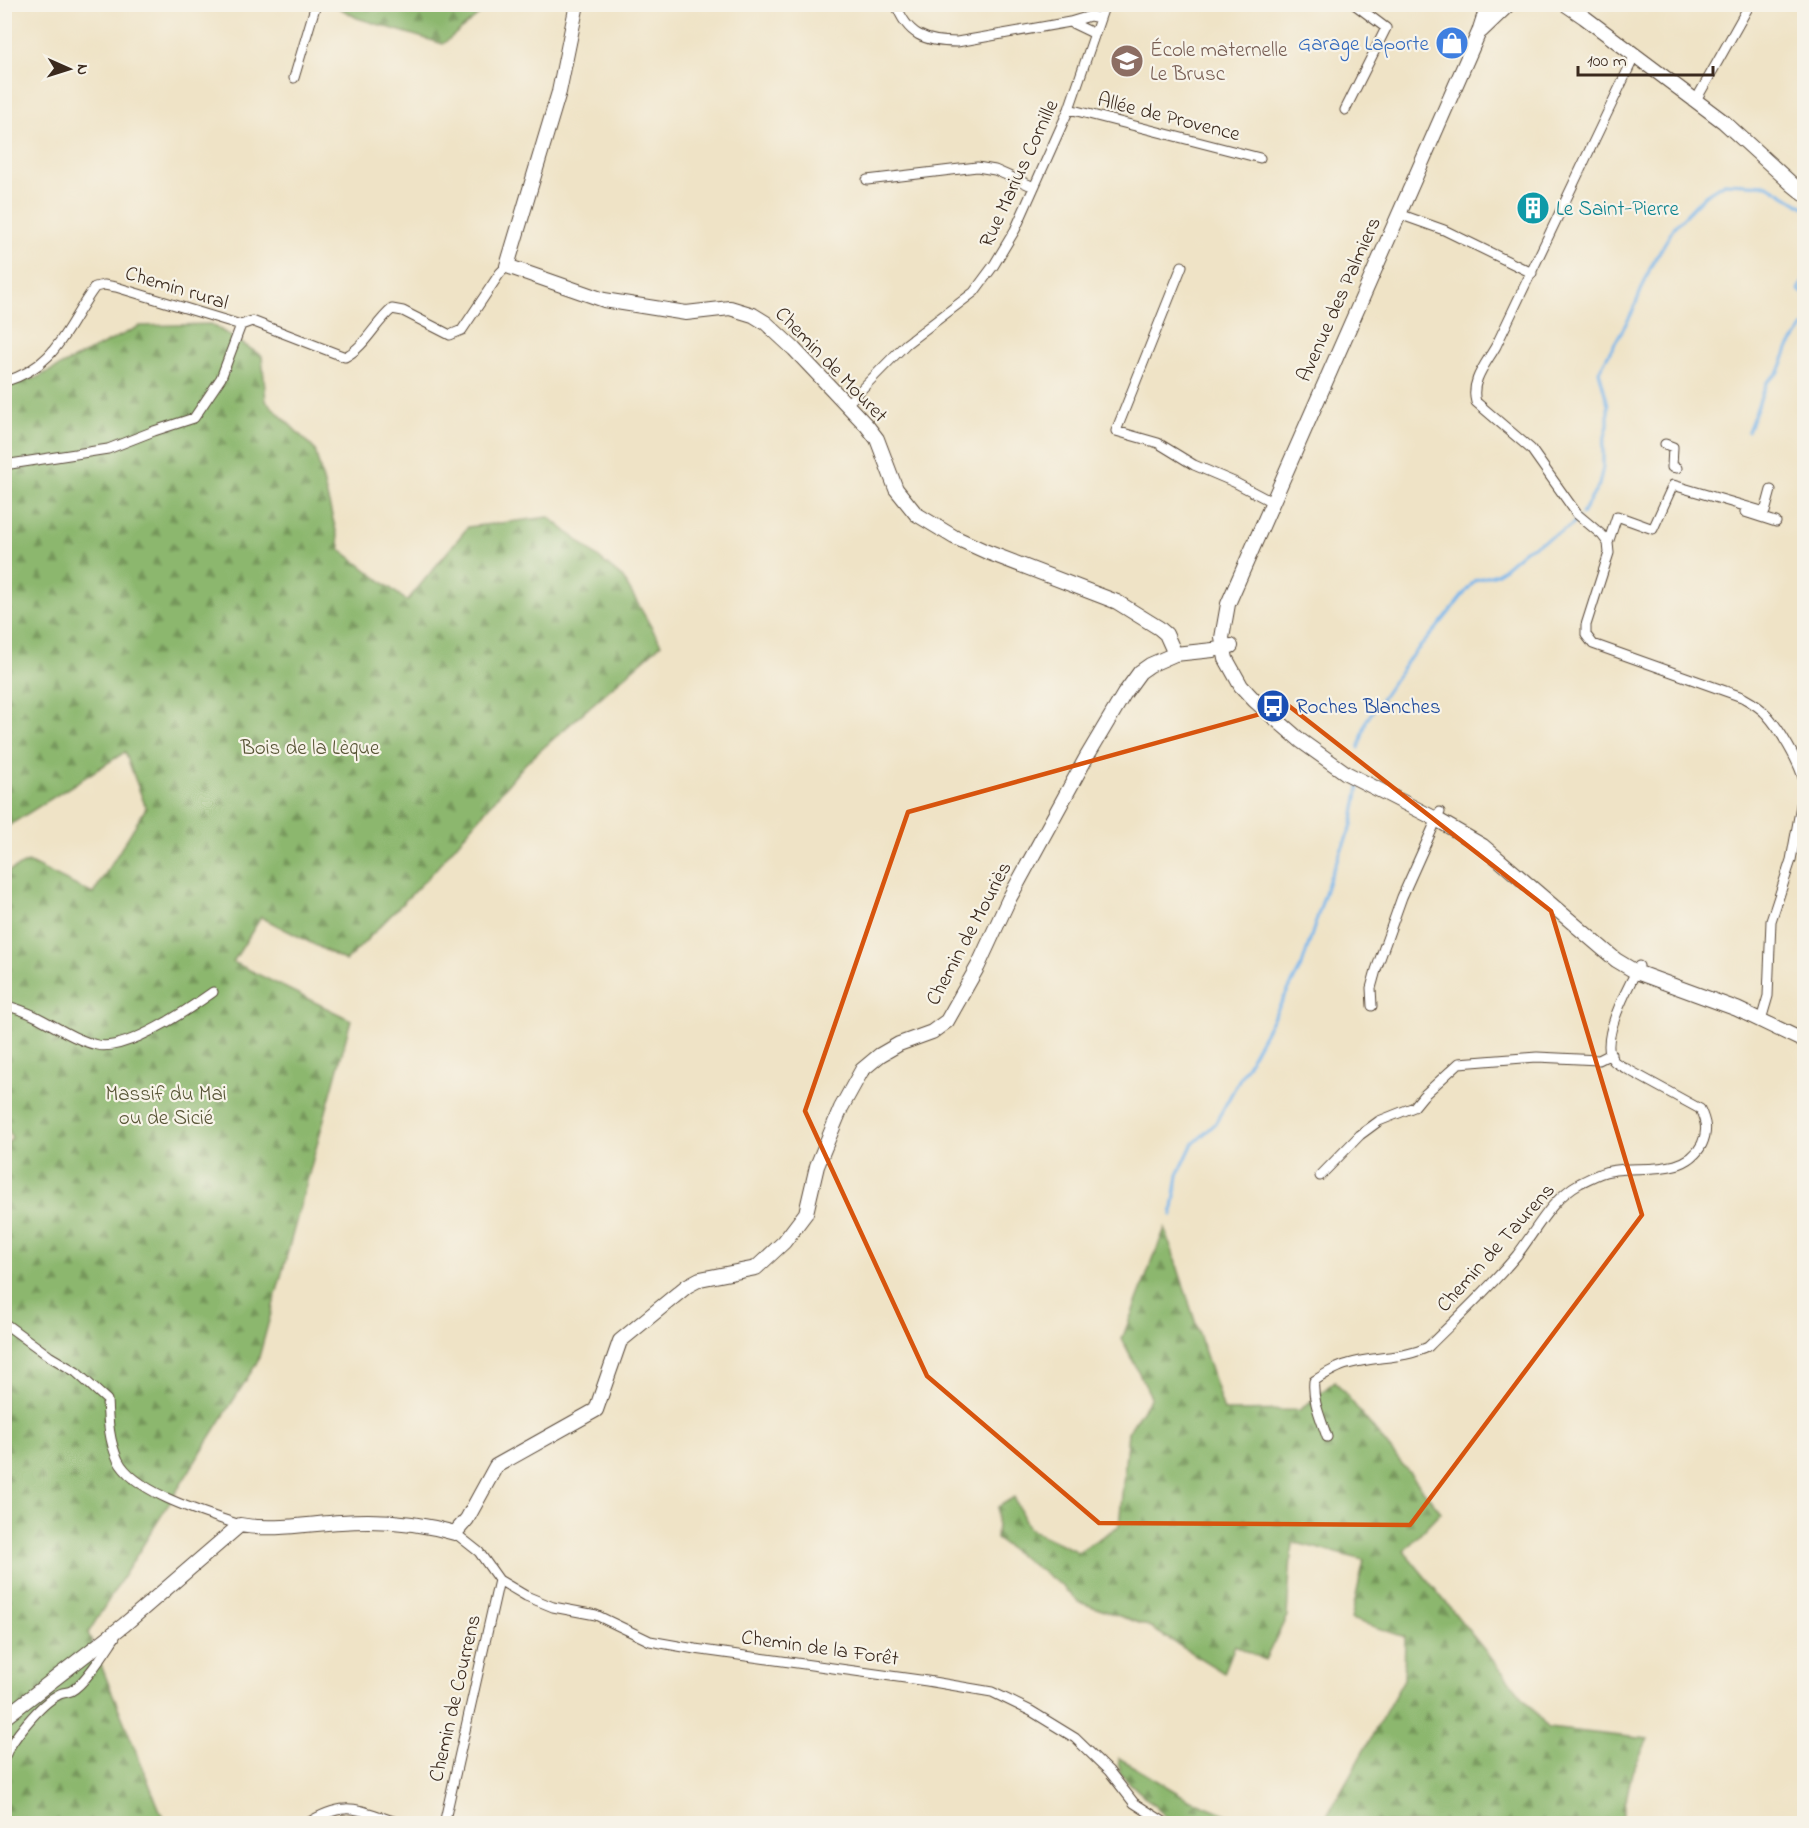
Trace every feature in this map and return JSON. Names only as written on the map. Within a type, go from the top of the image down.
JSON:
[{"type":"street","points":[[294,78],[316,4]]},
{"type":"street","points":[[4,465],[108,449],[194,418],[221,378],[241,325],[252,321],[345,357],[354,353],[383,316],[392,309],[403,311],[450,335],[462,330],[507,266],[559,92],[577,4]]},
{"type":"street","points":[[896,4],[908,28],[916,34],[941,42],[957,42],[1071,22],[1090,16],[1100,18]]},
{"type":"street","name":"Rue Marius Cornille","points":[[846,405],[906,344],[974,292],[994,265],[1035,187],[1069,109],[1105,4]]},
{"type":"street","points":[[1344,110],[1386,27],[1354,4]]},
{"type":"street","name":"Avenue des Palmiers","points":[[1228,647],[1222,638],[1228,604],[1479,32],[1488,4]]},
{"type":"street","points":[[1502,4],[1509,4]]},
{"type":"street","name":"Avenue des Palmiers","points":[[1479,32],[1509,4]]},
{"type":"street","points":[[1565,4],[1696,100],[1804,194]]},
{"type":"street","points":[[1696,100],[1750,4]]},
{"type":"street","points":[[1071,22],[1095,34]]},
{"type":"street","points":[[1608,543],[1577,514],[1531,449],[1476,402],[1473,392],[1477,379],[1497,346],[1635,55]]},
{"type":"street","name":"Allée de Provence","points":[[1069,109],[1260,158]]},
{"type":"street","points":[[867,180],[977,167],[995,170],[1035,187]]},
{"type":"street","points":[[1399,214],[1444,230],[1532,273]]},
{"type":"street","name":"Chemin de Mouret","points":[[507,266],[604,300],[664,310],[697,312],[730,308],[753,315],[766,323],[794,349],[877,439],[896,489],[916,514],[962,541],[1118,602],[1166,634],[1175,654]]},
{"type":"street","points":[[1182,266],[1116,431],[1158,443],[1194,465],[1272,502]]},
{"type":"street","name":"Chemin rural","points":[[4,382],[30,372],[46,360],[60,344],[76,314],[95,287],[104,285],[116,287],[241,325]]},
{"type":"street","points":[[1665,444],[1673,447],[1672,467],[1678,466],[1673,484],[1653,529],[1617,516],[1608,543],[1609,552],[1586,625],[1586,635],[1593,644],[1756,704],[1768,716],[1781,736],[1804,781]]},
{"type":"street","points":[[1673,484],[1765,512],[1771,490]]},
{"type":"street","points":[[1718,498],[1722,505],[1776,522]]},
{"type":"street","points":[[1228,647],[1230,669],[1241,686],[1301,741],[1346,773],[1487,839],[1552,900],[1638,969],[1804,1031]]},
{"type":"street","name":"Chemin de Mouriès","points":[[455,1533],[467,1519],[496,1466],[596,1410],[620,1341],[687,1286],[700,1279],[756,1268],[784,1242],[806,1213],[817,1166],[841,1108],[862,1070],[880,1055],[899,1044],[932,1032],[947,1021],[978,966],[1008,899],[1056,811],[1124,694],[1140,672],[1175,654],[1228,647]]},
{"type":"street","points":[[1763,1016],[1768,996],[1771,921],[1791,860],[1804,789]]},
{"type":"street","points":[[1372,1006],[1371,988],[1376,970],[1402,897],[1438,815]]},
{"type":"street","points":[[1320,1176],[1360,1135],[1379,1121],[1414,1107],[1459,1064],[1537,1057],[1599,1060],[1611,1054],[1608,1049],[1609,1034],[1638,969]]},
{"type":"street","points":[[4,1005],[33,1015],[71,1035],[99,1046],[133,1040],[189,1009],[213,992]]},
{"type":"street","points":[[1763,1016],[1804,1041]]},
{"type":"street","name":"Chemin de Taurens","points":[[1327,1437],[1313,1391],[1314,1381],[1350,1363],[1417,1352],[1428,1347],[1512,1261],[1542,1218],[1561,1196],[1581,1182],[1609,1171],[1665,1167],[1687,1160],[1698,1151],[1706,1129],[1706,1122],[1700,1109],[1624,1068],[1613,1060],[1611,1054]]},
{"type":"street","points":[[4,1323],[49,1356],[76,1371],[107,1400],[109,1430],[119,1461],[135,1479],[156,1493],[240,1525],[270,1527],[376,1520],[424,1524],[455,1533]]},
{"type":"street","points":[[4,1718],[124,1625],[240,1525]]},
{"type":"street","name":"Chemin de la Forêt","points":[[455,1533],[479,1552],[499,1581],[526,1596],[553,1607],[596,1615],[650,1641],[927,1680],[992,1692],[1031,1711],[1075,1738],[1109,1771],[1134,1803],[1167,1824]]},
{"type":"street","name":"Chemin de Courrens","points":[[444,1824],[499,1581]]},
{"type":"street","points":[[4,1758],[31,1718],[59,1694],[72,1691],[88,1674],[124,1625]]},
{"type":"street","points":[[306,1824],[332,1810],[348,1807],[403,1824]]},
{"type":"highlighted area","points":[[1289,706],[1551,911],[1642,1215],[1410,1525],[1099,1523],[927,1376],[805,1111],[908,812]]},
{"type":"green space","points":[[334,5],[491,5],[443,44],[357,18]]},
{"type":"green space","name":"Bois de la Lèque","points":[[211,324],[262,356],[266,401],[315,450],[341,550],[407,601],[468,527],[549,517],[623,578],[661,644],[525,764],[434,871],[346,961],[261,917],[233,962],[351,1020],[258,1361],[88,1633],[165,1823],[5,1823],[4,1148],[12,1138],[4,1120],[5,873],[28,862],[93,894],[146,808],[125,752],[5,828],[5,378],[34,379],[140,326]]},
{"type":"green space","points":[[1165,1228],[1224,1411],[1300,1410],[1335,1381],[1441,1512],[1404,1551],[1548,1728],[1648,1739],[1632,1772],[1621,1823],[1323,1823],[1404,1679],[1405,1637],[1351,1619],[1364,1560],[1292,1542],[1287,1616],[1265,1660],[1235,1645],[1224,1673],[1148,1626],[1079,1602],[1057,1582],[996,1539],[998,1507],[1014,1497],[1029,1529],[1078,1552],[1119,1526],[1128,1432],[1151,1397],[1122,1339]]},
{"type":"green space","points":[[1119,1758],[1188,1799],[1248,1823],[1173,1823],[1120,1774]]},
{"type":"waterway","points":[[1582,514],[1599,485],[1603,467],[1603,445],[1608,425],[1608,405],[1599,371],[1632,313],[1651,266],[1675,226],[1705,195],[1724,183],[1768,185],[1804,207]]},
{"type":"waterway","points":[[1804,280],[1799,290],[1804,294]]},
{"type":"waterway","points":[[1748,431],[1767,382],[1779,372],[1788,349],[1804,326]]},
{"type":"waterway","points":[[1359,748],[1366,721],[1409,659],[1475,580],[1497,574],[1525,550],[1570,527],[1578,518]]},
{"type":"waterway","points":[[1172,1215],[1178,1175],[1192,1145],[1215,1124],[1302,965],[1330,877],[1352,825],[1359,786]]},
{"type":"place","name":"Garage Laporte","points":[[1452,43]]},
{"type":"place","name":"École maternelle Le Brusc","points":[[1127,61]]},
{"type":"place","name":"Le Saint-Pierre","points":[[1533,208]]},
{"type":"place","name":"Roches Blanches","points":[[1273,706]]},
{"type":"park label","name":"Massif du Mai ou de Sicié","points":[[166,1105]]}]
